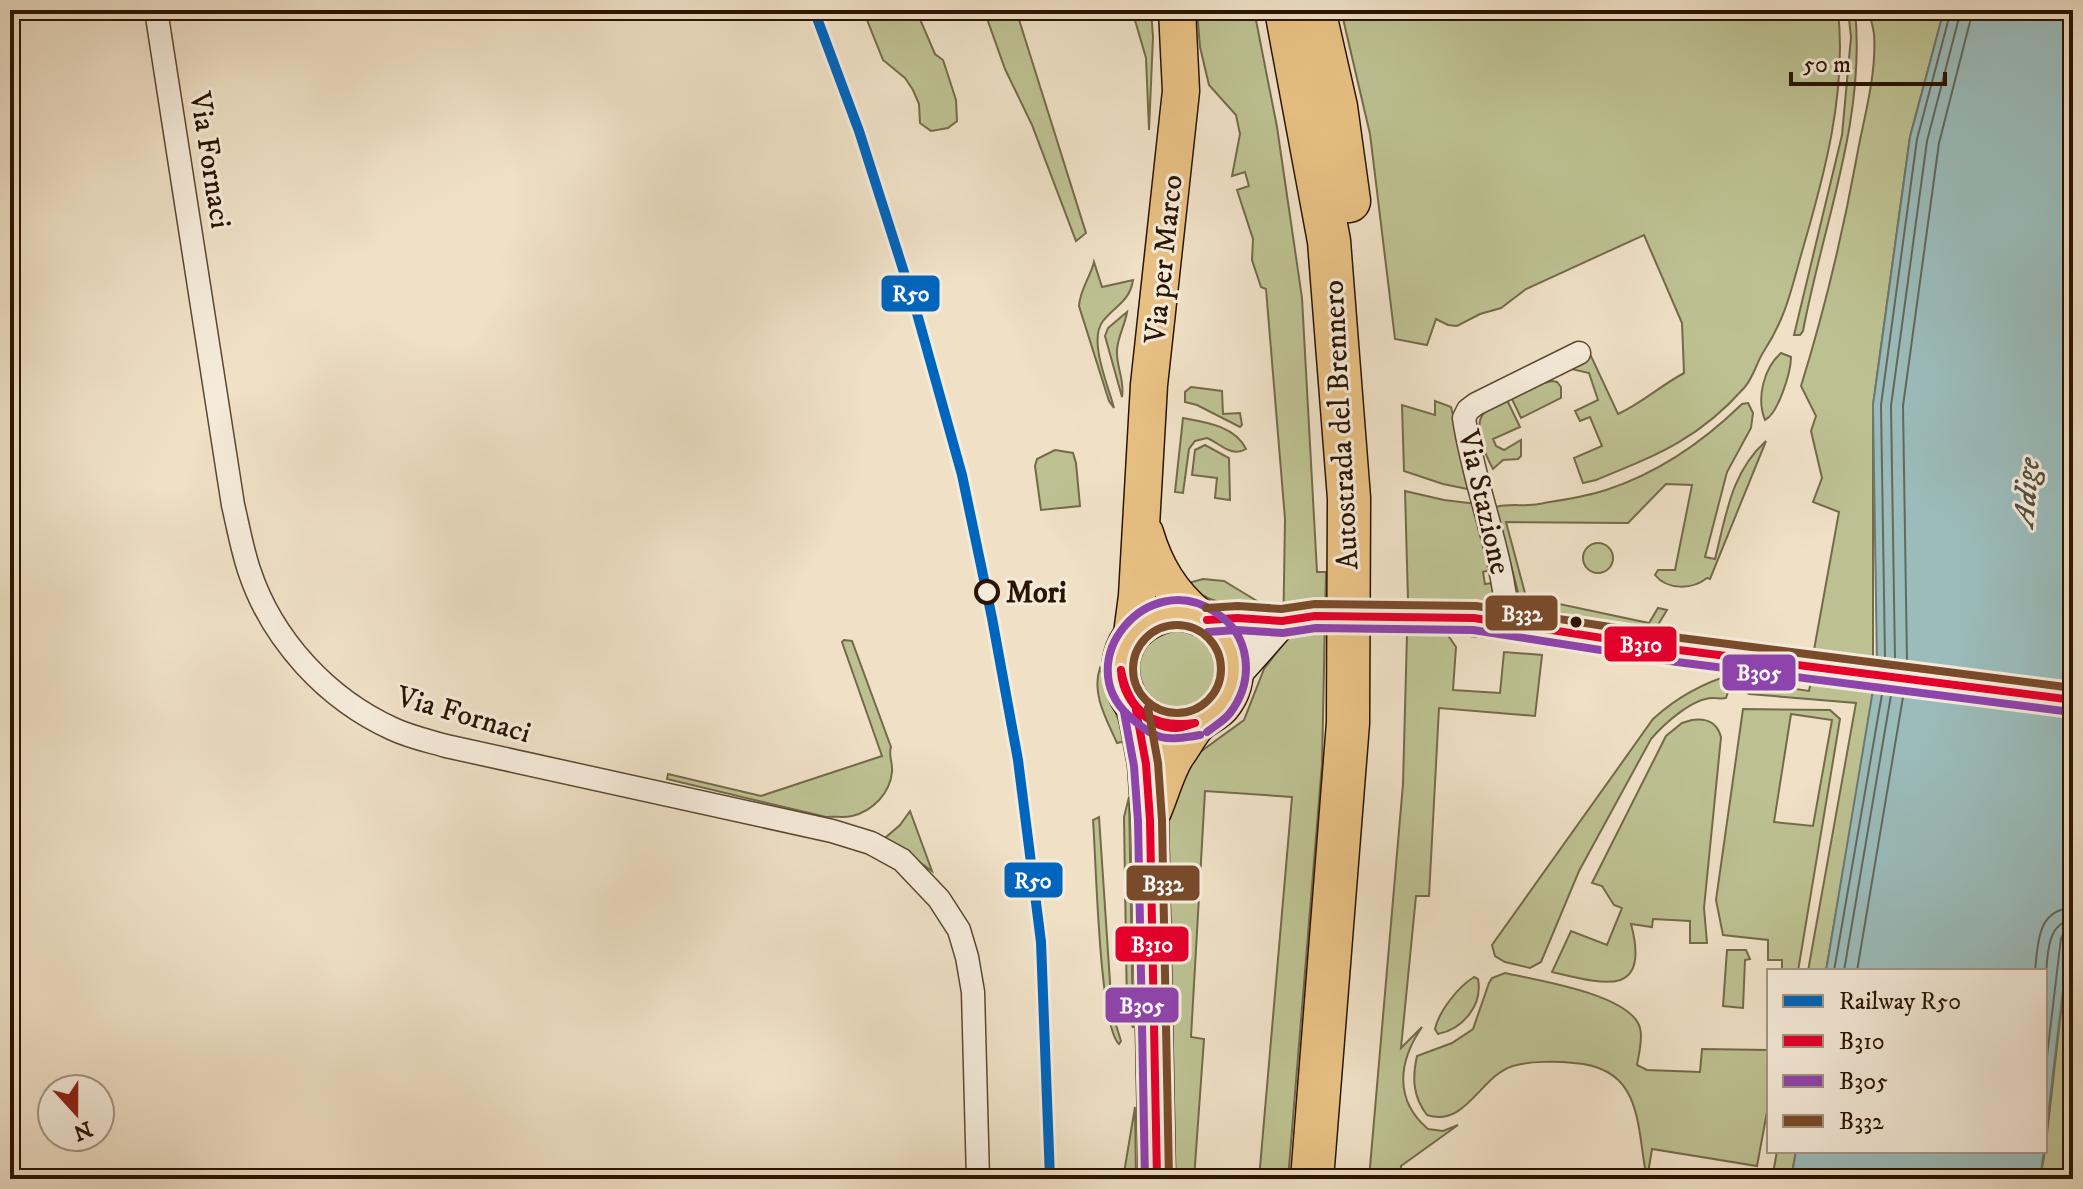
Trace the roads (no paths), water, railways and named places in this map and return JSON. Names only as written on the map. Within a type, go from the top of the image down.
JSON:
[{"type":"highway","name":"Autostrada del Brennero","points":[[1286,10],[1329,241],[1349,498],[1348,723],[1312,1179]]},
{"type":"highway","name":"Autostrada del Brennero","points":[[1314,10],[1336,107],[1358,269],[1375,497],[1373,751],[1338,1179]]},
{"type":"main road","name":"Via per Marco","points":[[1132,634],[1137,596],[1149,385],[1181,91],[1177,10]]},
{"type":"main road","name":"Via per Marco","points":[[1141,508],[1144,532],[1158,568],[1177,597],[1203,619]]},
{"type":"main road","points":[[1172,613],[1203,619],[1219,630],[1229,643],[1234,658],[1235,674],[1224,704],[1213,715],[1183,728],[1150,720],[1136,710],[1126,695],[1121,677],[1121,659],[1132,634],[1154,617],[1172,613]]},
{"type":"main road","name":"Via Stazione","points":[[1203,619],[1282,621],[1315,616],[1446,617],[2073,700]]},
{"type":"main road","points":[[1235,674],[1282,621]]},
{"type":"main road","points":[[1136,710],[1146,764],[1150,820],[1157,1179]]},
{"type":"main road","points":[[1150,820],[1174,759],[1199,723]]},
{"type":"street","name":"Via Fornaci","points":[[156,10],[233,505],[249,571],[287,643],[313,674],[346,702],[393,729],[446,746],[841,833],[880,847],[902,860],[939,899],[959,930],[967,957],[973,992],[978,1179]]},
{"type":"street","name":"Via Stazione","points":[[1508,623],[1498,550],[1481,495],[1464,418],[1476,404],[1579,353]]},
{"type":"water","name":"Adige","points":[[1944,10],[2073,10],[2073,906],[2047,1124],[2047,969],[1826,969],[1877,666],[1873,405],[1910,137]]},
{"type":"water","points":[[1796,1153],[2044,1153],[2040,1179],[1791,1179]]},
{"type":"rail line","name":"R50","points":[[814,10],[859,131],[916,310],[962,475],[992,618],[1018,760],[1041,942],[1050,1179]]},
{"type":"place","name":"Mori","points":[[987,592]]}]
